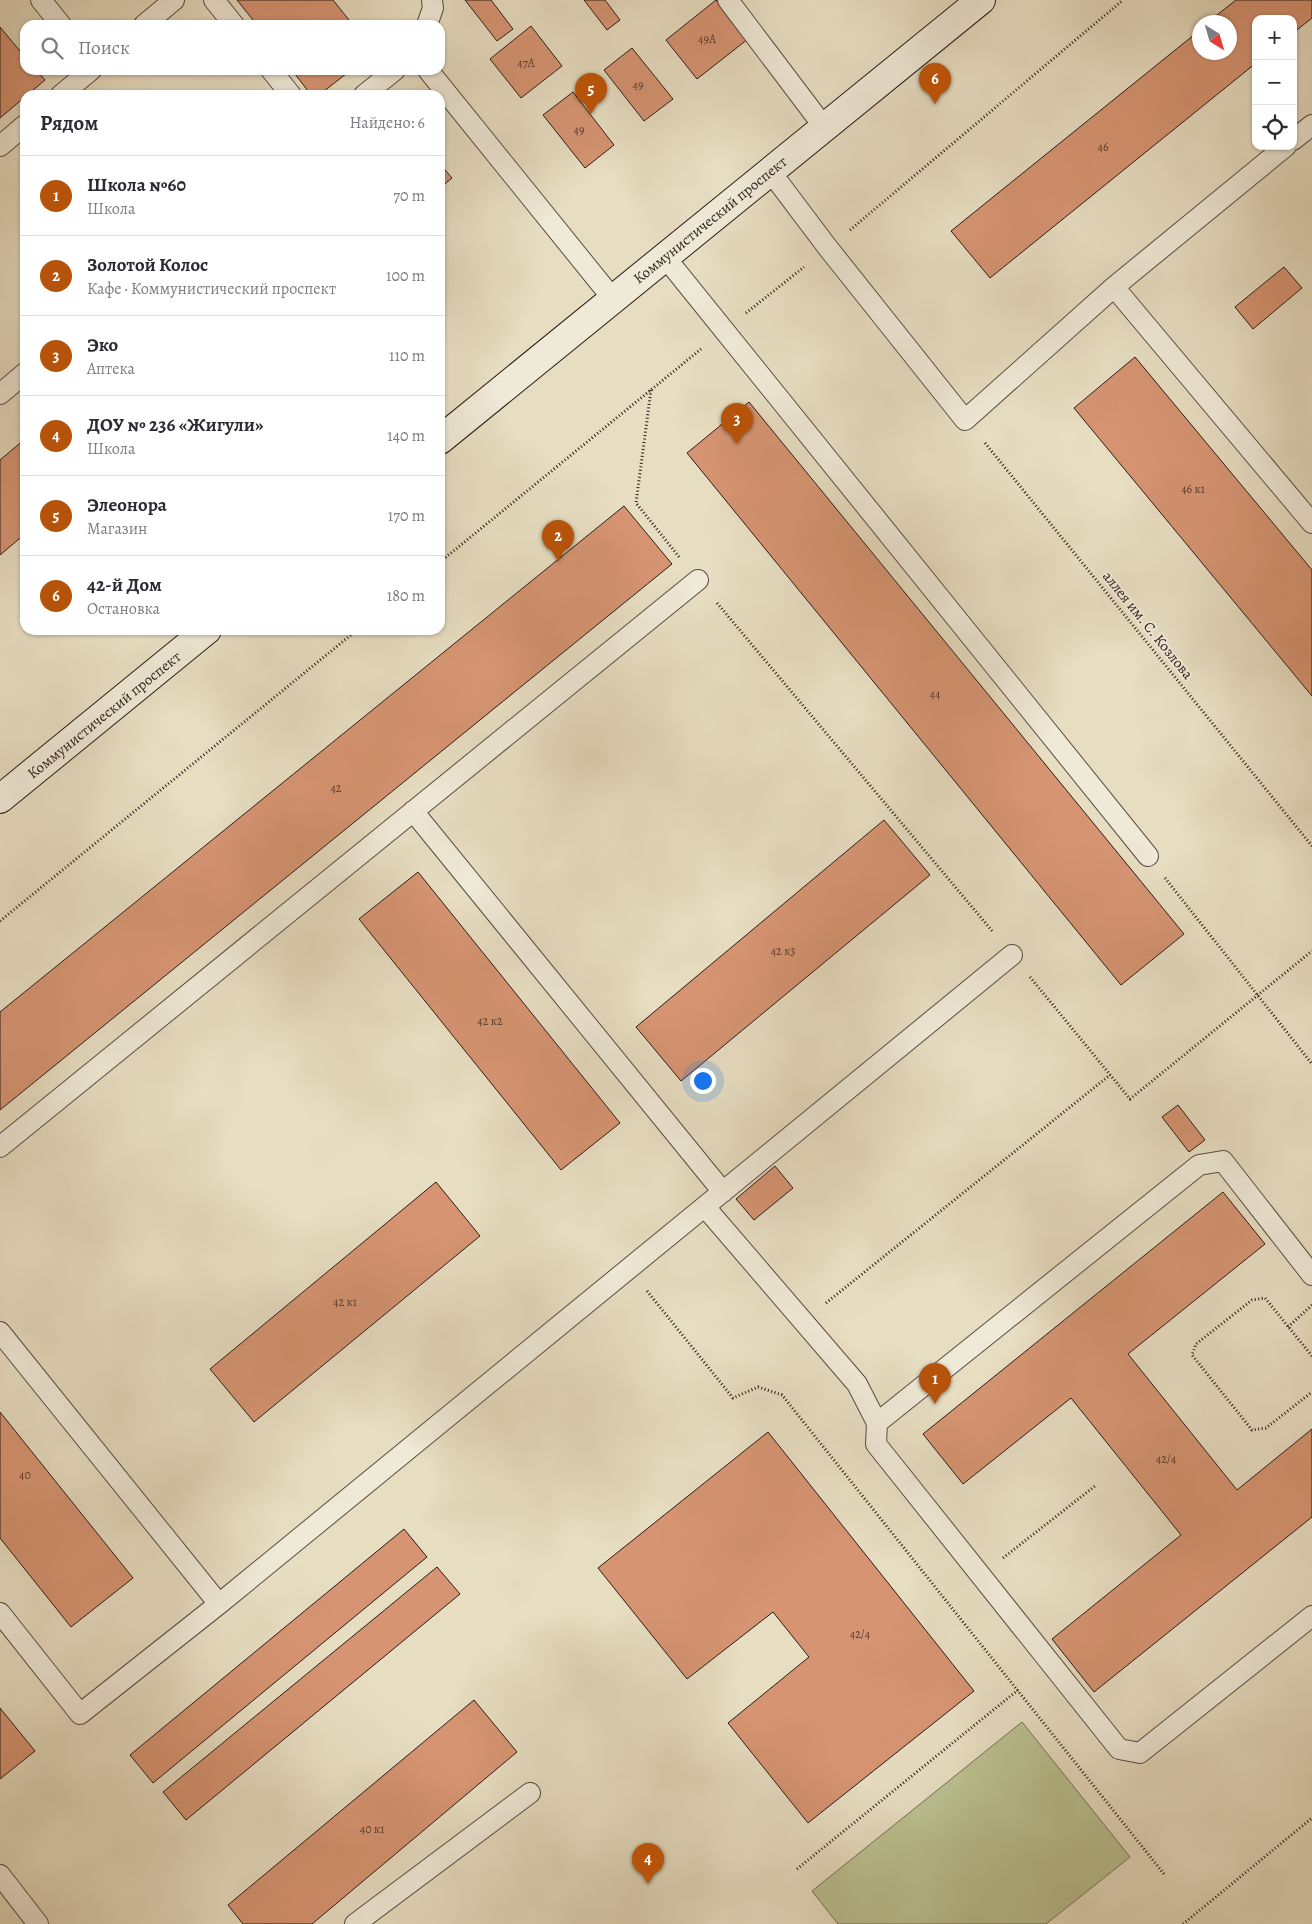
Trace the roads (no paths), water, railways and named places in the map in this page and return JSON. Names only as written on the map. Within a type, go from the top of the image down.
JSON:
[{"type":"main road","name":"Коммунистический проспект","points":[[445,436],[981,0]]},
{"type":"main road","name":"Коммунистический проспект","points":[[0,799],[201,635]]},
{"type":"lane","points":[[41,0],[57,20]]},
{"type":"lane","points":[[150,20],[174,0]]},
{"type":"lane","points":[[214,0],[230,20]]},
{"type":"lane","points":[[429,20],[433,8],[432,0]]},
{"type":"lane","points":[[728,0],[824,127]]},
{"type":"lane","points":[[67,90],[85,75]]},
{"type":"lane","points":[[275,75],[287,90]]},
{"type":"lane","points":[[370,90],[389,75]]},
{"type":"lane","points":[[432,75],[444,90]]},
{"type":"lane","points":[[445,91],[612,299]]},
{"type":"lane","points":[[1297,137],[1312,125]]},
{"type":"lane","points":[[0,146],[20,129]]},
{"type":"lane","points":[[770,171],[828,248],[965,420],[1114,287],[1281,150]]},
{"type":"lane","points":[[665,257],[1148,856]]},
{"type":"lane","points":[[1114,287],[1312,523]]},
{"type":"lane","points":[[0,394],[20,377]]},
{"type":"lane","points":[[0,1147],[698,580]]},
{"type":"lane","points":[[413,811],[723,1192]]},
{"type":"lane","points":[[0,1613],[80,1714],[219,1604],[1012,955]]},
{"type":"lane","points":[[877,1423],[1199,1165],[1223,1161],[1312,1275]]},
{"type":"lane","points":[[705,1207],[857,1384],[877,1423],[876,1444],[1119,1749],[1140,1753],[1312,1616]]},
{"type":"lane","points":[[0,1332],[219,1604]]},
{"type":"lane","points":[[355,1924],[530,1793]]},
{"type":"lane","points":[[0,1875],[38,1924]]},
{"type":"place","name":"42-й Дом","points":[[935,104]]},
{"type":"place","name":"Элеонора","points":[[591,114]]},
{"type":"place","name":"Эко","points":[[737,444]]},
{"type":"place","name":"Золотой Колос","points":[[558,561]]},
{"type":"place","name":"Школа №60","points":[[935,1404]]},
{"type":"place","name":"ДОУ № 236 «Жигули»","points":[[648,1884]]}]
